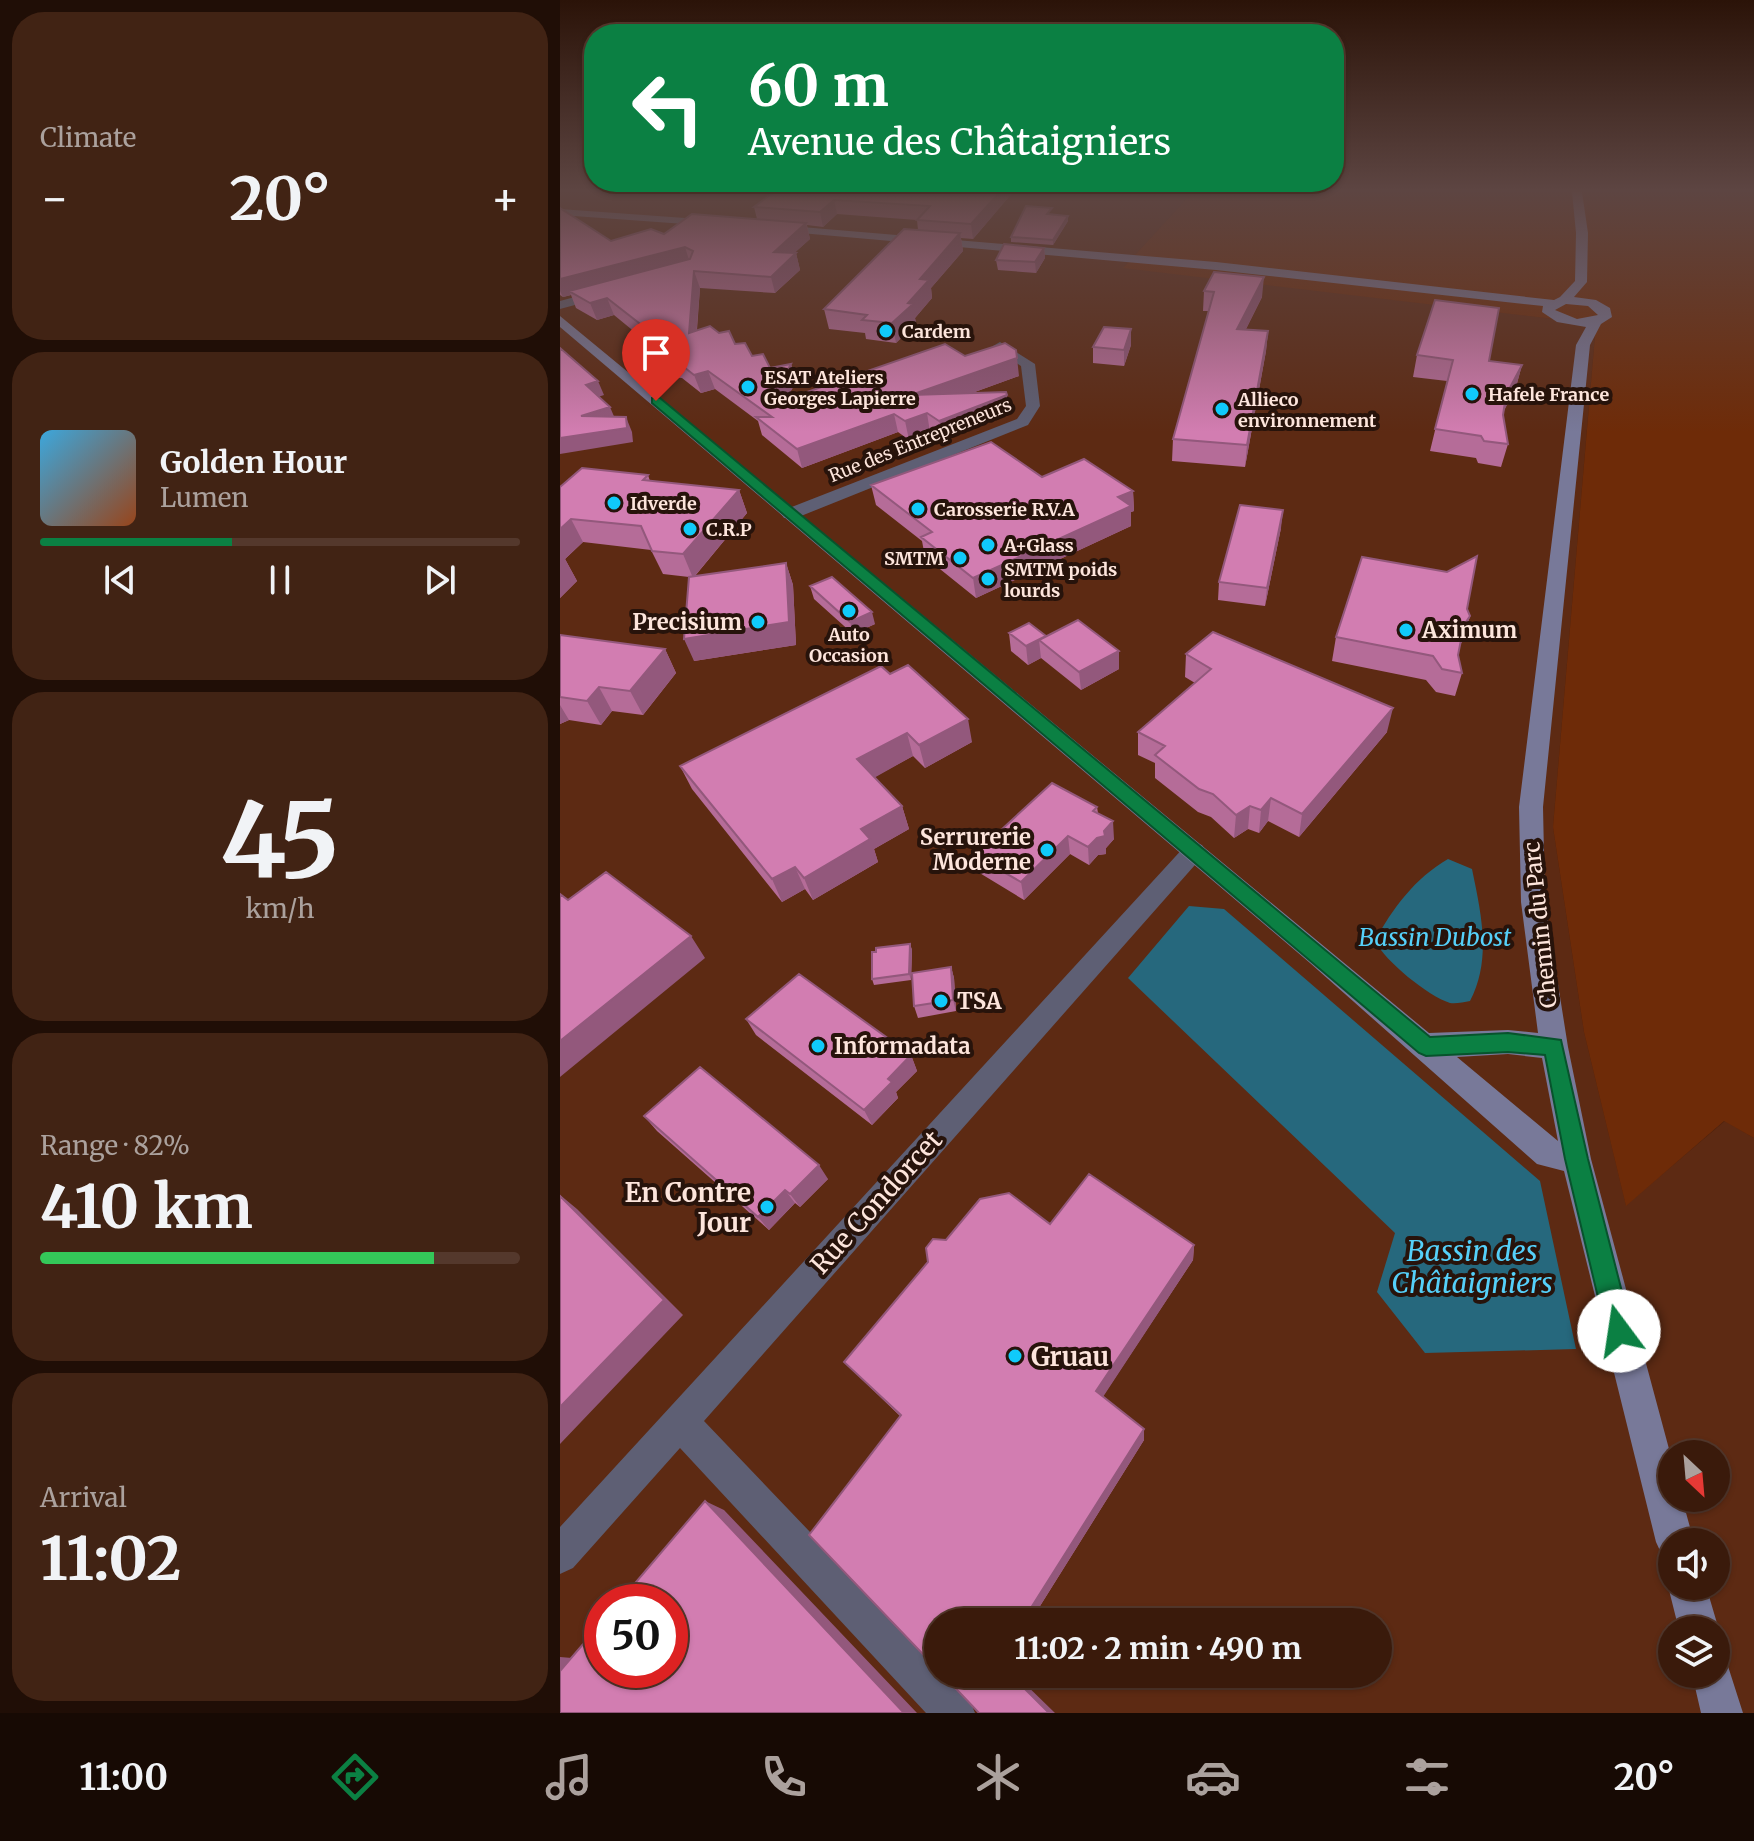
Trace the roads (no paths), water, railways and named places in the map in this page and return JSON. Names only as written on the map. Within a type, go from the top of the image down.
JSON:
[{"type":"street","points":[[1266,272],[1555,305],[1591,303],[1581,282],[1581,272]]},
{"type":"street","points":[[1555,305],[1581,282]]},
{"type":"street","points":[[560,305],[618,289]]},
{"type":"street","name":"Chemin du Parc","points":[[1591,303],[1606,313],[1589,333],[1531,807],[1533,902],[1554,1047],[1576,1159],[1671,1528]]},
{"type":"street","points":[[1555,305],[1566,321],[1589,333]]},
{"type":"street","points":[[1566,321],[1589,333]]},
{"type":"street","points":[[562,323],[1426,1046],[1548,1154],[1576,1159]]},
{"type":"street","name":"Rue des Entrepreneurs","points":[[790,514],[1023,422],[1033,406],[1028,364],[1000,346]]},
{"type":"street","name":"Rue Condorcet","points":[[560,1555],[1194,851]]},
{"type":"street","points":[[1426,1046],[1508,1042],[1554,1047]]},
{"type":"street","points":[[679,1421],[954,1713]]},
{"type":"street","points":[[1716,1688],[1722,1713]]},
{"type":"water","name":"Bassin Dubost","points":[[1448,859],[1472,869],[1483,936],[1477,985],[1470,1001],[1455,1003],[1430,993],[1408,977],[1375,941],[1406,895],[1425,875]]},
{"type":"water","name":"Bassin des Châtaigniers","points":[[1189,906],[1224,909],[1540,1181],[1576,1349],[1425,1353],[1377,1292],[1395,1233],[1128,978]]},
{"type":"place","name":"Cardem","points":[[886,331]]},
{"type":"place","name":"ESAT Ateliers Georges Lapierre","points":[[748,387]]},
{"type":"place","name":"Hafele France","points":[[1472,394]]},
{"type":"place","name":"Allieco environnement","points":[[1222,409]]},
{"type":"place","name":"Idverde","points":[[614,503]]},
{"type":"place","name":"Carosserie R.V.A","points":[[918,509]]},
{"type":"place","name":"C.R.P","points":[[690,529]]},
{"type":"place","name":"A+Glass","points":[[988,545]]},
{"type":"place","name":"SMTM","points":[[960,558]]},
{"type":"place","name":"SMTM poids lourds","points":[[988,579]]},
{"type":"place","name":"Auto Occasion","points":[[849,611]]},
{"type":"place","name":"Precisium","points":[[758,622]]},
{"type":"place","name":"Aximum","points":[[1406,630]]},
{"type":"place","name":"Serrurerie Moderne","points":[[1047,850]]},
{"type":"place","name":"TSA","points":[[941,1001]]},
{"type":"place","name":"Informadata","points":[[818,1046]]},
{"type":"place","name":"En Contre Jour","points":[[767,1207]]},
{"type":"place","name":"Gruau","points":[[1015,1356]]}]
